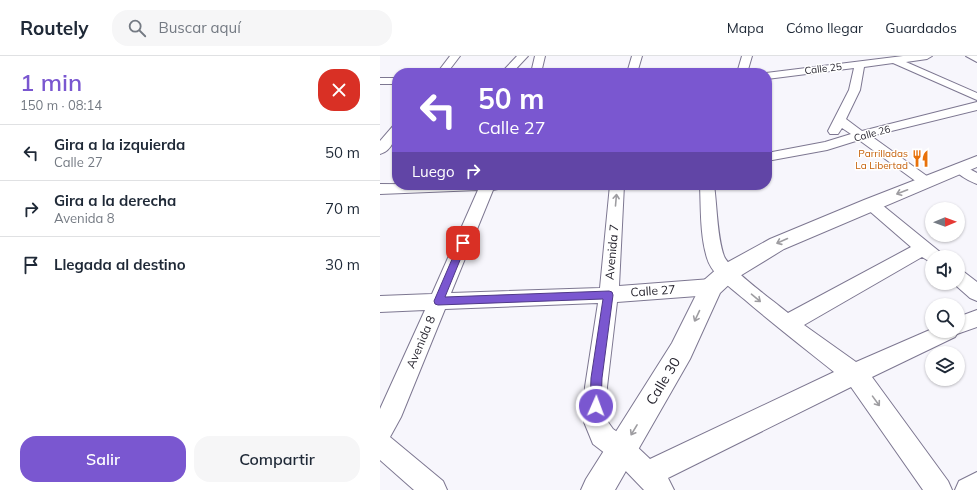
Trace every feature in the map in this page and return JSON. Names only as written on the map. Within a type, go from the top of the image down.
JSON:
[{"type":"main road","name":"Calle 27","points":[[719,280],[776,244],[926,182],[973,167]]},
{"type":"main road","name":"Calle 30","points":[[597,490],[681,351],[719,280]]},
{"type":"street","points":[[446,68],[455,56]]},
{"type":"street","points":[[511,68],[523,56]]},
{"type":"street","points":[[537,68],[540,56]]},
{"type":"street","points":[[633,68],[637,56]]},
{"type":"street","points":[[743,68],[746,56]]},
{"type":"street","name":"Calle 25","points":[[772,75],[863,61],[893,60],[927,56]]},
{"type":"street","points":[[971,56],[977,59]]},
{"type":"street","points":[[893,60],[977,97]]},
{"type":"street","points":[[827,146],[857,85],[863,61]]},
{"type":"street","points":[[380,81],[392,81]]},
{"type":"street","name":"Calle 26","points":[[772,156],[827,146],[977,106]]},
{"type":"street","points":[[839,120],[926,182]]},
{"type":"street","points":[[380,150],[392,135]]},
{"type":"street","points":[[380,189],[392,189]]},
{"type":"street","name":"Avenida 8","points":[[380,431],[393,408],[486,190]]},
{"type":"street","name":"Avenida 7","points":[[617,190],[609,295],[596,378],[595,421],[598,431],[605,439],[622,450],[654,482]]},
{"type":"street","points":[[707,190],[712,241],[719,280],[787,324],[854,374],[864,384],[939,490]]},
{"type":"street","points":[[871,204],[927,250]]},
{"type":"street","points":[[787,324],[925,254]]},
{"type":"street","name":"Calle 27","points":[[380,304],[609,295],[719,280]]},
{"type":"street","points":[[965,283],[977,292]]},
{"type":"street","points":[[965,323],[977,318]]},
{"type":"street","points":[[654,482],[854,374],[933,338]]},
{"type":"street","points":[[380,444],[434,490]]},
{"type":"street","points":[[968,490],[977,484]]},
{"type":"place","name":"Parrilladas La Libertad","points":[[921,159]]},
{"type":"route","points":[[463,243],[438,301],[609,295],[596,378],[596,406]]}]
